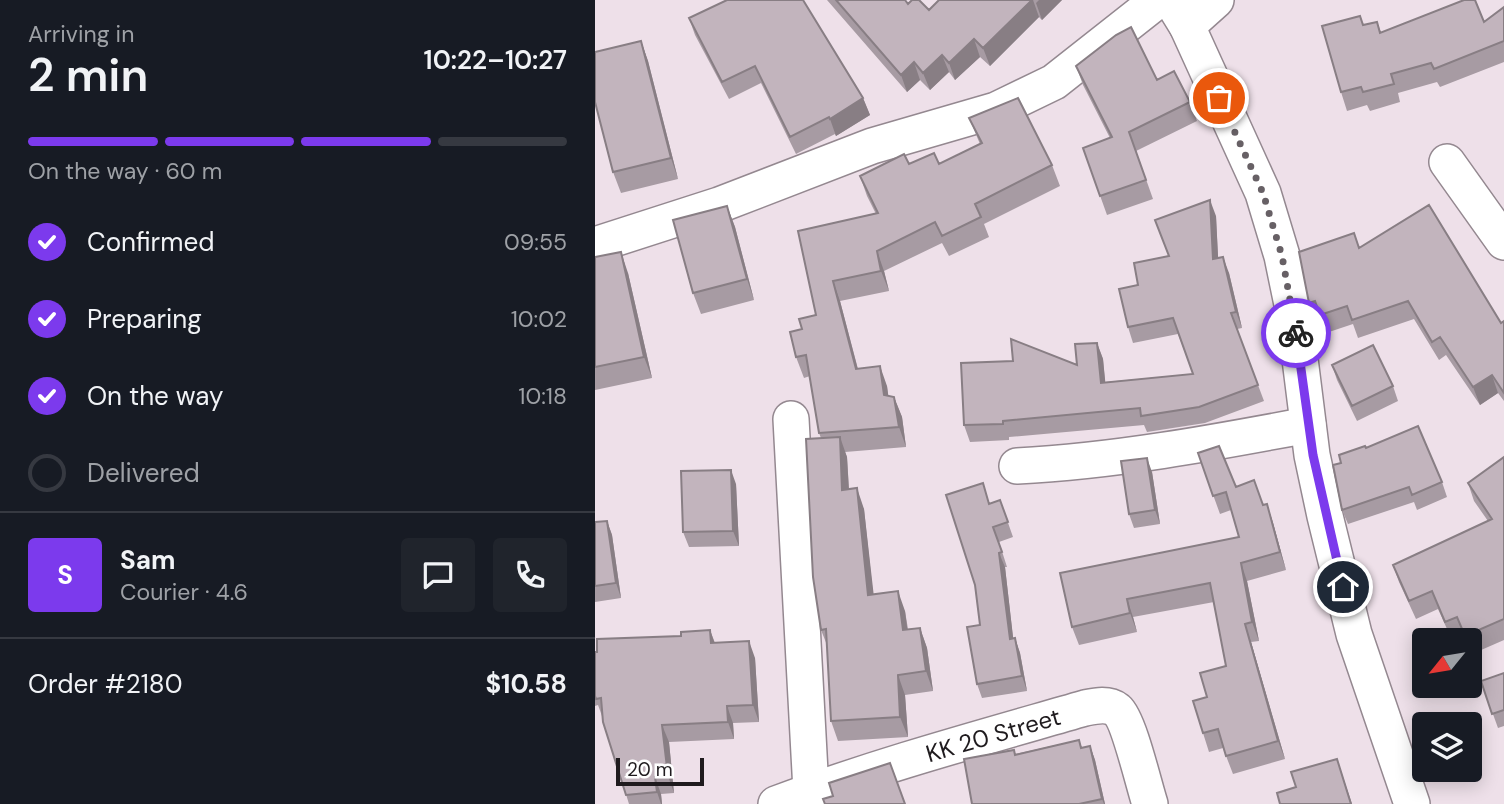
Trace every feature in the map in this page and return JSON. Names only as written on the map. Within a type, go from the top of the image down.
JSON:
[{"type":"street","points":[[595,245],[719,205],[872,146],[996,110],[1053,82],[1158,0]]},
{"type":"street","points":[[1216,0],[1179,13],[1263,193],[1282,256],[1295,320],[1308,425],[1325,516],[1354,634],[1412,804]]},
{"type":"street","points":[[1447,162],[1504,242]]},
{"type":"street","points":[[791,419],[811,791]]},
{"type":"street","points":[[1017,466],[1119,457],[1308,425]]},
{"type":"street","name":"KK 20 Street","points":[[776,804],[934,751],[1103,705],[1117,710],[1126,724],[1150,804]]},
{"type":"building","points":[[727,0],[803,0],[863,98],[830,119],[829,117],[790,137],[755,66],[722,82],[689,18]]},
{"type":"building","points":[[836,0],[905,0],[908,4],[912,0],[919,0],[929,10],[939,0],[1032,0],[983,48],[974,39],[949,63],[942,55],[923,73],[914,62],[901,75]]},
{"type":"building","points":[[1464,0],[1475,0],[1484,22],[1504,7],[1504,41],[1434,69],[1431,63],[1391,74],[1394,84],[1363,92],[1361,87],[1341,92],[1322,26],[1360,16],[1363,25],[1377,22],[1380,33]]},
{"type":"building","points":[[1131,27],[1157,80],[1174,71],[1190,102],[1129,132],[1146,180],[1100,196],[1083,148],[1112,137],[1076,66],[1116,35]]},
{"type":"building","points":[[641,41],[671,158],[613,172],[595,102],[595,52]]},
{"type":"building","points":[[1018,98],[1052,165],[975,204],[981,217],[942,236],[935,222],[877,251],[881,271],[833,281],[856,369],[880,366],[884,395],[894,397],[899,427],[819,433],[806,355],[796,357],[790,332],[802,329],[799,319],[816,315],[798,231],[878,213],[860,176],[904,154],[909,164],[934,153],[939,164],[982,143],[969,118]]},
{"type":"building","points":[[1210,200],[1213,259],[1223,257],[1236,312],[1231,313],[1258,385],[1199,407],[1141,416],[1140,408],[1003,421],[1003,424],[964,425],[961,363],[1013,361],[1011,339],[1077,365],[1075,344],[1097,343],[1101,383],[1193,374],[1173,318],[1128,327],[1119,289],[1138,285],[1134,263],[1169,256],[1155,220]]},
{"type":"building","points":[[1429,205],[1501,323],[1504,321],[1504,393],[1492,375],[1473,387],[1440,337],[1432,342],[1408,301],[1352,320],[1347,306],[1320,315],[1315,301],[1309,303],[1299,252],[1354,233],[1359,248]]},
{"type":"building","points":[[727,206],[747,279],[693,293],[673,220]]},
{"type":"building","points":[[621,252],[644,357],[595,367],[595,257]]},
{"type":"building","points":[[1373,345],[1393,386],[1352,406],[1332,365]]},
{"type":"building","points":[[1418,426],[1442,482],[1412,495],[1409,487],[1342,510],[1333,465],[1341,463],[1339,455],[1365,446],[1366,448]]},
{"type":"building","points":[[840,437],[842,490],[857,488],[868,595],[898,591],[903,630],[920,628],[926,671],[898,675],[900,717],[831,721],[826,629],[821,630],[813,577],[806,439]]},
{"type":"building","points":[[1219,446],[1236,487],[1254,480],[1263,505],[1267,504],[1280,552],[1241,563],[1252,622],[1245,624],[1278,741],[1226,756],[1218,729],[1203,733],[1193,701],[1207,697],[1200,673],[1226,666],[1210,583],[1127,599],[1130,613],[1072,627],[1060,573],[1239,537],[1226,492],[1213,496],[1198,453]]},
{"type":"building","points":[[1504,457],[1504,619],[1482,629],[1462,628],[1457,617],[1445,622],[1432,591],[1409,601],[1393,565],[1492,519],[1468,483]]},
{"type":"building","points":[[1147,458],[1155,510],[1129,514],[1121,461]]},
{"type":"building","points":[[731,470],[733,531],[683,532],[681,471]]},
{"type":"building","points":[[983,483],[989,504],[1000,500],[1008,522],[993,527],[1002,552],[999,553],[1010,639],[1015,638],[1022,676],[977,684],[967,627],[980,625],[975,585],[946,495]]},
{"type":"building","points":[[607,521],[616,583],[595,586],[595,522]]},
{"type":"building","points":[[710,630],[711,643],[749,641],[753,705],[727,706],[728,722],[662,725],[668,776],[655,777],[657,792],[626,795],[603,722],[601,698],[596,699],[595,696],[597,639],[681,636],[681,632]]},
{"type":"building","points":[[1504,673],[1504,710],[1492,714],[1482,681]]},
{"type":"building","points":[[1079,740],[1081,748],[1090,746],[1102,799],[1079,804],[972,804],[964,759],[1014,750],[1015,755]]},
{"type":"building","points":[[1337,759],[1351,804],[1280,804],[1277,793],[1296,787],[1291,772]]},
{"type":"building","points":[[890,763],[905,804],[825,804],[823,799],[833,796],[829,783]]},
{"type":"way so far","points":[[1219,98],[1263,193],[1282,256],[1296,333]]},
{"type":"route","points":[[1296,333],[1313,455],[1343,587]]}]
